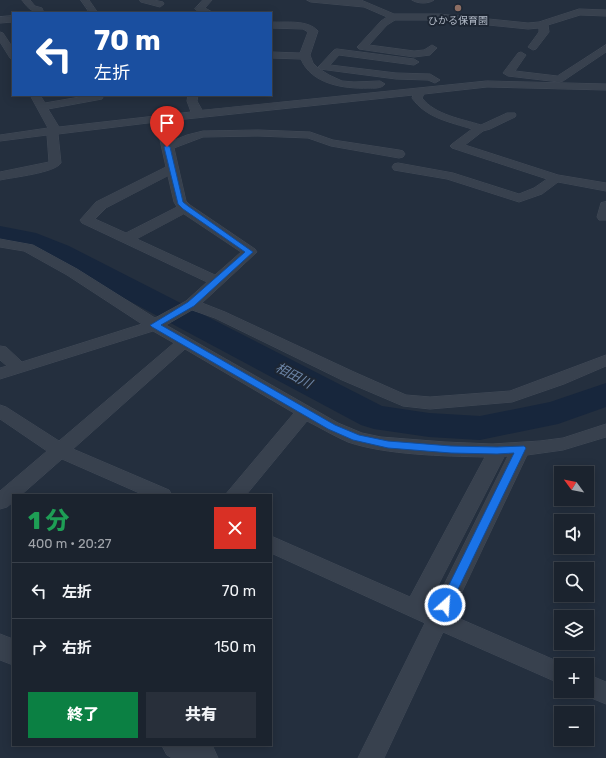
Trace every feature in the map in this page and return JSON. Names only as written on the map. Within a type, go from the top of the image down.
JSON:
[{"type":"street","points":[[26,0],[32,8],[39,10],[40,12]]},
{"type":"street","points":[[85,0],[93,12]]},
{"type":"street","points":[[144,0],[160,4]]},
{"type":"street","points":[[207,12],[199,9],[208,0]]},
{"type":"street","points":[[311,0],[368,6]]},
{"type":"street","points":[[354,0],[393,17],[439,16],[528,26],[543,24],[579,12],[606,13]]},
{"type":"street","points":[[416,0],[430,0]]},
{"type":"street","points":[[393,17],[384,23],[362,47],[414,54],[427,53],[432,48]]},
{"type":"street","points":[[0,20],[12,19]]},
{"type":"street","points":[[533,46],[544,32],[543,24]]},
{"type":"street","points":[[272,25],[305,26],[310,28],[313,31],[306,56],[306,62],[311,68],[334,83],[360,86],[489,76],[559,79],[606,48]]},
{"type":"street","points":[[0,35],[9,51]]},
{"type":"street","points":[[414,62],[337,52],[323,67],[396,76],[430,77],[435,80]]},
{"type":"street","points":[[272,55],[306,56]]},
{"type":"street","points":[[521,55],[508,74],[593,82],[606,80]]},
{"type":"street","points":[[353,71],[366,56]]},
{"type":"street","points":[[0,138],[53,130],[161,118],[487,84],[606,87]]},
{"type":"street","points":[[420,91],[417,98],[420,104],[440,115],[480,128]]},
{"type":"street","points":[[0,176],[53,164],[55,161],[53,130],[36,96]]},
{"type":"street","points":[[193,96],[192,102],[198,114]]},
{"type":"street","points":[[42,107],[98,97]]},
{"type":"street","points":[[511,115],[486,127],[480,128],[456,146],[556,178],[606,187]]},
{"type":"street","points":[[0,374],[155,325],[191,304],[250,252],[185,208],[180,202],[161,118]]},
{"type":"street","points":[[167,147],[191,137],[203,134],[272,133],[310,135],[330,142],[399,154]]},
{"type":"street","points":[[398,167],[449,176],[520,198],[538,191],[556,178]]},
{"type":"street","points":[[172,169],[101,205],[87,220],[216,281]]},
{"type":"street","points":[[126,239],[185,208]]},
{"type":"street","points":[[0,243],[28,248],[72,272],[184,342],[305,412],[356,438],[388,445],[451,450],[497,451],[552,446],[594,435],[606,430]]},
{"type":"street","points":[[191,304],[220,315],[348,376],[403,400],[430,403],[512,396],[558,380],[606,360]]},
{"type":"street","points":[[0,502],[184,342]]},
{"type":"street","points":[[0,351],[19,368]]},
{"type":"street","points":[[0,411],[59,450],[160,494]]},
{"type":"street","points":[[237,494],[305,412]]},
{"type":"street","points":[[371,758],[521,448]]},
{"type":"street","points":[[415,609],[497,451]]},
{"type":"street","points":[[272,544],[554,671]]},
{"type":"street","points":[[0,646],[12,652]]},
{"type":"street","points":[[594,688],[606,693]]},
{"type":"street","points":[[180,746],[202,758]]},
{"type":"waterway","name":"相田川","points":[[0,234],[26,239],[59,252],[374,417],[429,425],[480,428],[558,412],[606,394]]},
{"type":"place","name":"ひかる保育園","points":[[458,8]]},
{"type":"route","points":[[167,147],[180,202],[185,208],[250,252],[191,304],[155,325],[332,427],[356,438],[388,445],[451,450],[497,451],[521,448],[445,605]]}]
